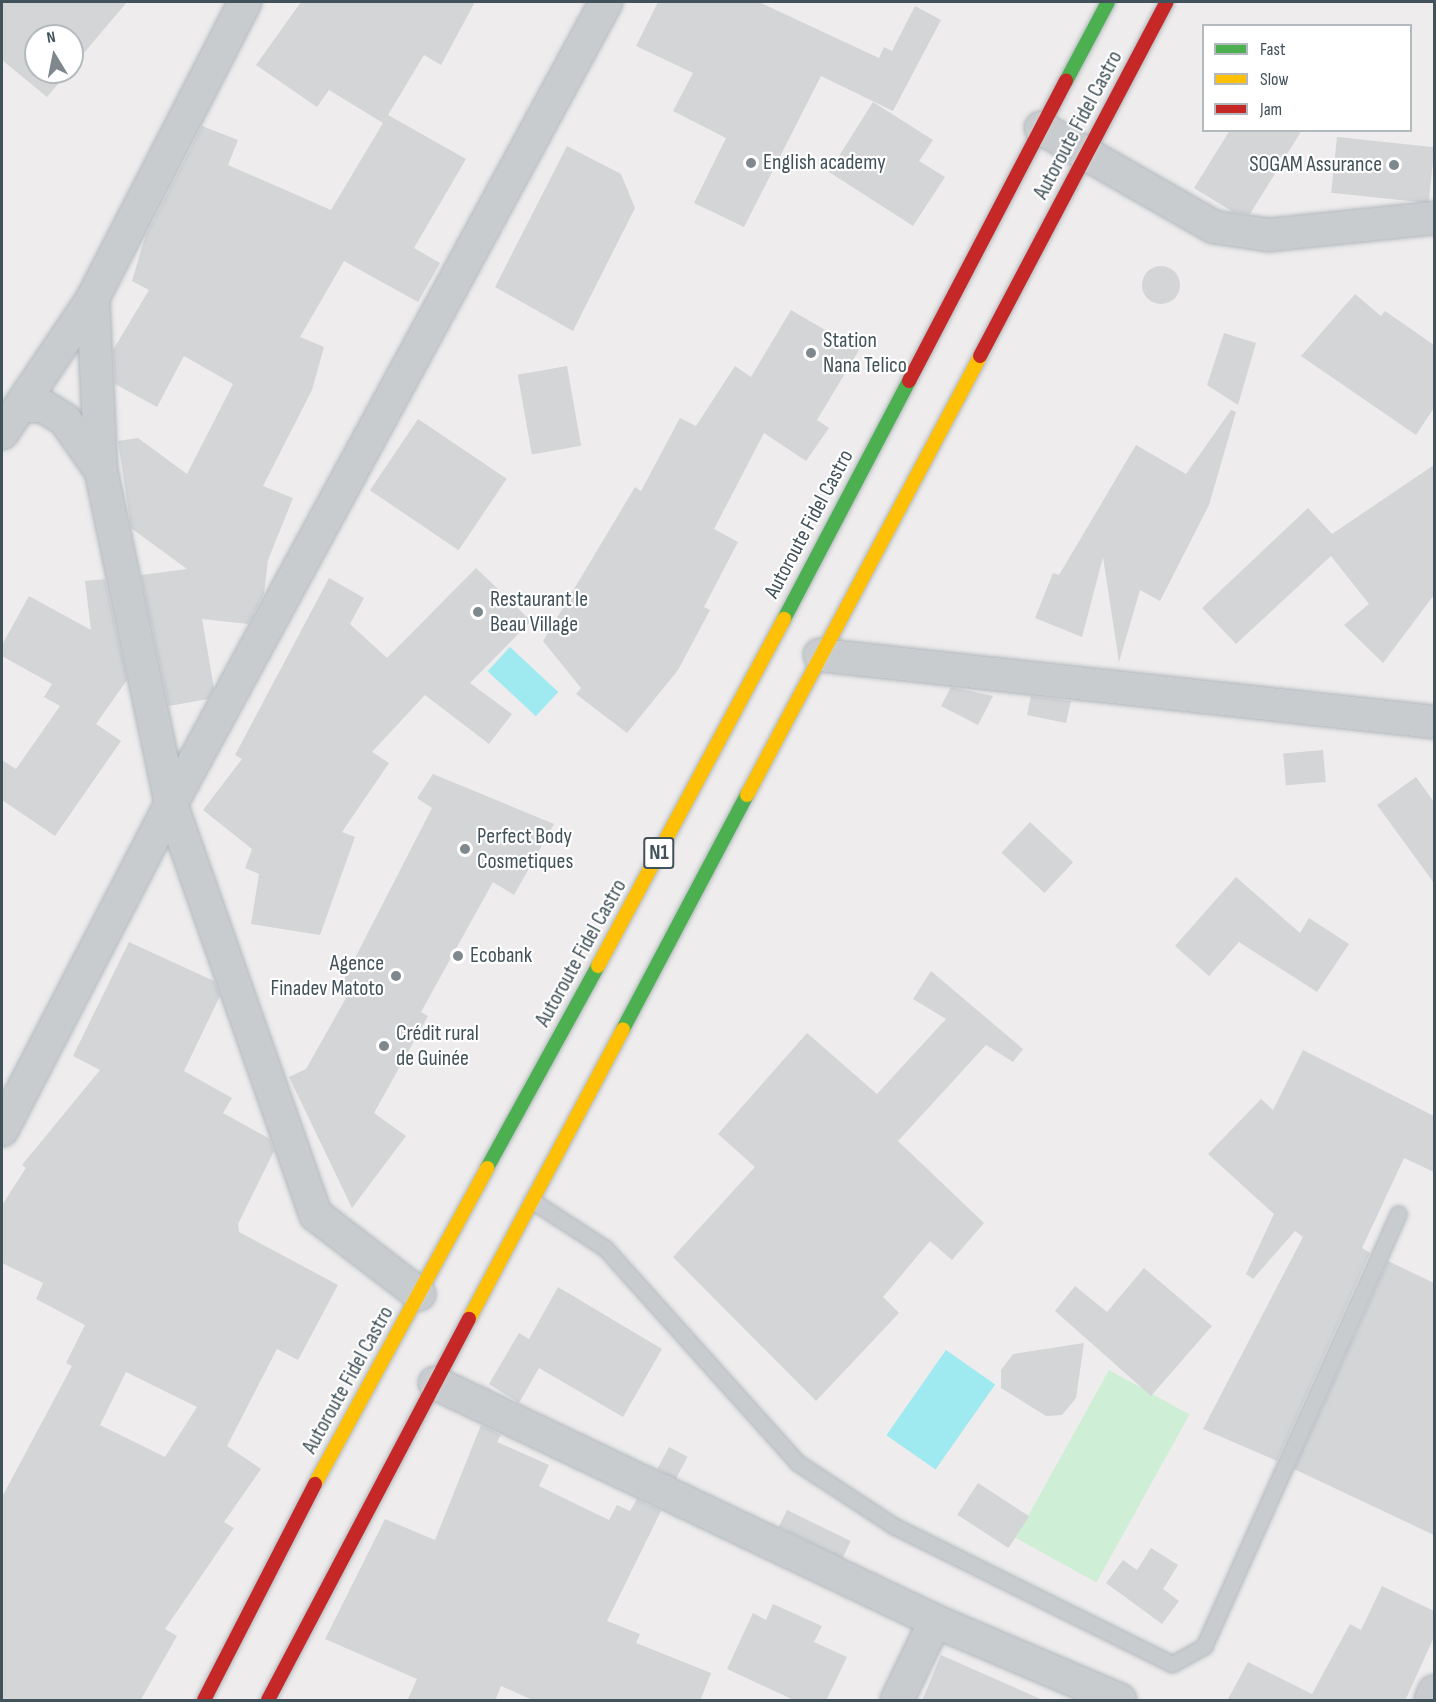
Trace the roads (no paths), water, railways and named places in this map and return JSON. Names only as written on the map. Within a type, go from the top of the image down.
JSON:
[{"type":"highway","name":"Autoroute Fidel Castro","points":[[204,1701],[419,1294],[699,780],[1108,2]]},
{"type":"highway","name":"Autoroute Fidel Castro","points":[[268,1701],[531,1200],[1167,2]]},
{"type":"street","points":[[2,433],[93,298],[244,2]]},
{"type":"street","points":[[2,1130],[171,804],[606,2]]},
{"type":"street","points":[[1041,128],[1088,151],[1214,227],[1269,235],[1434,218]]},
{"type":"street","points":[[93,298],[101,471],[171,804],[316,1215],[419,1294]]},
{"type":"street","points":[[21,406],[44,406],[65,420],[101,471]]},
{"type":"street","points":[[820,655],[1434,723]]},
{"type":"street","points":[[435,1383],[935,1621],[1120,1701]]},
{"type":"street","points":[[897,1701],[935,1621]]},
{"type":"street","points":[[1431,1701],[1434,1692]]},
{"type":"lane","points":[[531,1200],[605,1248],[798,1463],[894,1526],[1172,1664],[1204,1646],[1398,1214]]},
{"type":"water","points":[[510,647],[558,692],[536,716],[487,671]]},
{"type":"water","points":[[946,1350],[995,1384],[935,1470],[886,1435]]},
{"type":"place","name":"English academy","points":[[751,163]]},
{"type":"place","name":"SOGAM Assurance","points":[[1394,165]]},
{"type":"place","name":"Station Nana Telico","points":[[811,353]]},
{"type":"place","name":"Restaurant le Beau Village","points":[[478,612]]},
{"type":"place","name":"Perfect Body Cosmetiques","points":[[465,849]]},
{"type":"place","name":"Ecobank","points":[[458,956]]},
{"type":"place","name":"Agence Finadev Matoto","points":[[396,976]]},
{"type":"place","name":"Crédit rural de Guinée","points":[[384,1046]]}]
